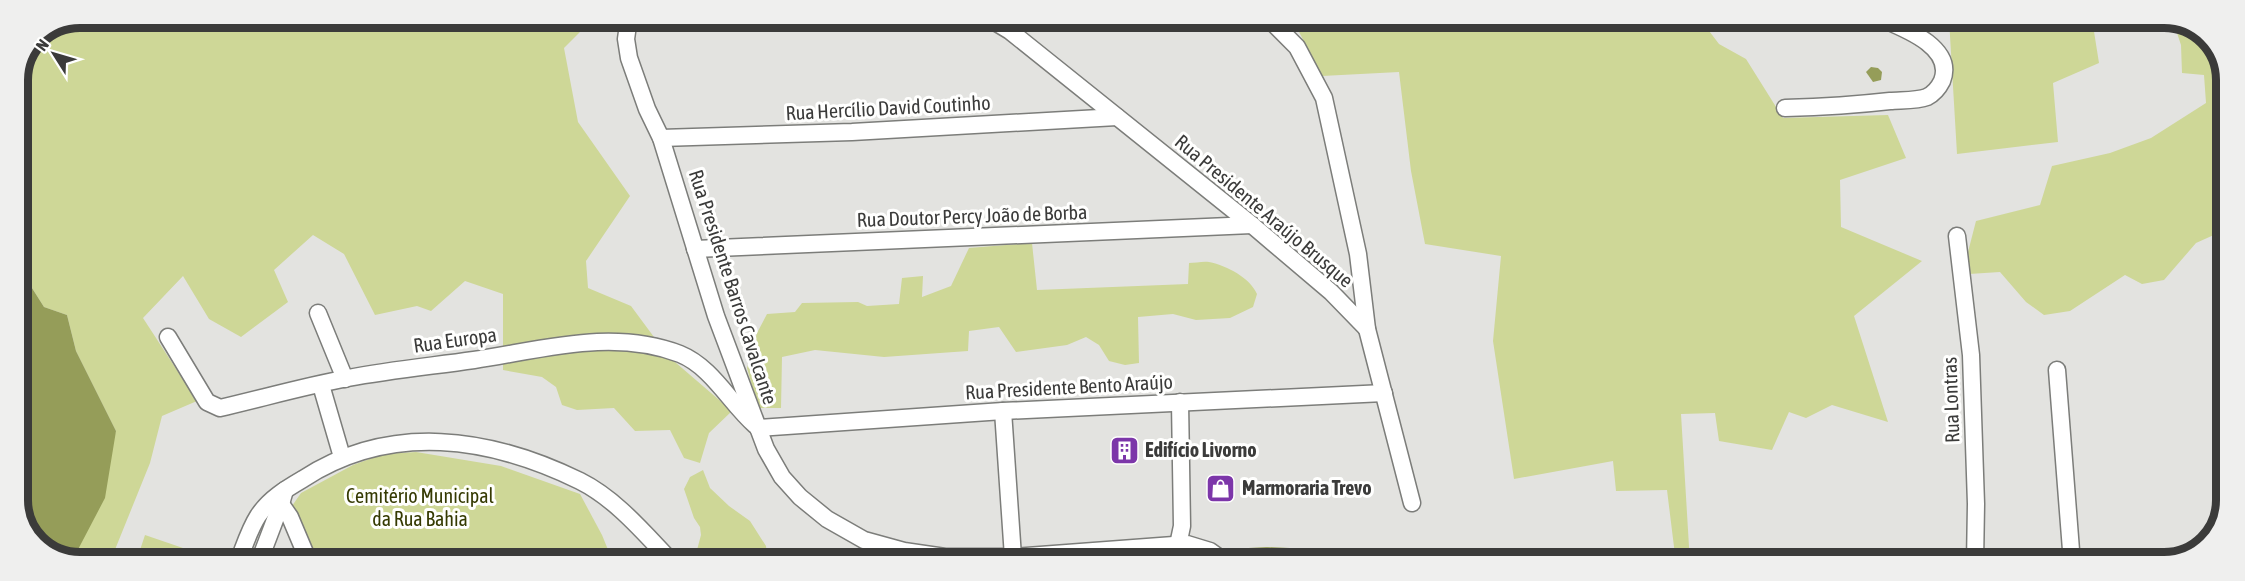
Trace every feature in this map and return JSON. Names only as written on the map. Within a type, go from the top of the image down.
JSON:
[{"type":"street","name":"Rua Presidente Barros Cavalcante","points":[[628,28],[626,39],[629,58],[647,109],[661,138],[716,316],[758,428],[782,477],[800,497],[827,519],[864,540],[911,552]]},
{"type":"street","name":"Rua Presidente Araújo Brusque","points":[[1004,28],[1252,225],[1331,292],[1367,329],[1412,503]]},
{"type":"street","points":[[1278,28],[1297,46],[1324,98],[1358,254],[1367,329]]},
{"type":"street","points":[[1785,108],[1847,106],[1926,97],[1940,87],[1945,73],[1944,61],[1937,50],[1900,28]]},
{"type":"street","name":"Rua Hercílio David Coutinho","points":[[661,138],[852,132],[1117,117]]},
{"type":"street","name":"Rua Doutor Percy João de Borba","points":[[695,249],[1252,225]]},
{"type":"street","name":"Rua Lontras","points":[[1958,236],[1971,355],[1976,504],[1975,552]]},
{"type":"street","points":[[318,313],[345,379]]},
{"type":"street","name":"Rua Europa","points":[[168,337],[207,402],[220,408],[345,379],[552,346],[617,341],[654,346],[682,355],[708,372],[740,411],[758,428]]},
{"type":"street","points":[[2057,370],[2071,552]]},
{"type":"street","points":[[321,385],[342,457]]},
{"type":"street","name":"Rua Presidente Bento Araújo","points":[[758,428],[1003,411],[1384,393]]},
{"type":"street","points":[[1180,402],[1182,526],[1178,545],[1182,552]]},
{"type":"street","points":[[1003,411],[1013,552]]},
{"type":"street","points":[[242,552],[266,505],[283,497],[342,457],[396,442],[438,441],[461,443],[519,456],[580,482],[612,502],[662,552]]},
{"type":"street","points":[[263,552],[283,497]]},
{"type":"street","points":[[283,497],[305,552]]},
{"type":"street","name":"Rua Presidente Barros Cavalcante","points":[[1082,552],[1178,545],[1197,546],[1210,552]]},
{"type":"green space","points":[[81,28],[584,28],[564,48],[578,122],[630,196],[586,261],[588,288],[631,306],[668,356],[732,411],[709,433],[700,463],[684,458],[670,430],[635,431],[614,408],[577,410],[562,405],[556,387],[542,377],[503,370],[503,294],[465,281],[431,311],[417,306],[375,315],[344,254],[313,235],[274,270],[288,302],[241,337],[209,319],[183,276],[143,318],[197,401],[162,416],[150,463],[114,552],[75,551],[116,431],[76,351],[67,315],[44,307],[28,283],[28,81],[32,61],[37,52],[52,37],[61,32]]},
{"type":"green space","points":[[1299,28],[1707,28],[1719,44],[1746,59],[1783,118],[1888,115],[1906,158],[1840,180],[1841,227],[1922,261],[1854,316],[1888,422],[1832,405],[1806,418],[1789,412],[1772,450],[1719,441],[1715,413],[1681,414],[1689,552],[1675,552],[1667,490],[1616,491],[1613,461],[1514,479],[1493,341],[1501,256],[1425,244],[1411,171],[1399,72],[1322,76]]},
{"type":"green space","points":[[1950,28],[2093,28],[2099,63],[2053,83],[2058,142],[1957,154]]},
{"type":"green space","points":[[2176,30],[2196,39],[2208,52],[2215,67],[2216,234],[2196,243],[2164,280],[2142,284],[2125,275],[2070,311],[2044,315],[2026,302],[2000,272],[1969,274],[1968,252],[1976,221],[2040,205],[2052,166],[2110,153],[2151,138],[2206,103],[2204,75],[2182,73],[2181,45]]},
{"type":"green space","points":[[1032,243],[1037,290],[1188,284],[1189,263],[1207,262],[1224,266],[1238,274],[1254,288],[1257,294],[1253,307],[1230,318],[1196,320],[1173,314],[1138,317],[1139,363],[1125,365],[1109,361],[1099,345],[1086,337],[1067,345],[1016,352],[999,327],[969,331],[968,351],[884,357],[815,350],[782,357],[781,408],[758,408],[747,368],[757,333],[767,314],[795,312],[802,303],[858,302],[867,306],[899,304],[902,278],[923,276],[922,297],[951,286],[969,248]]},
{"type":"green space","name":"Cemitério Municipal da Rua Bahia","points":[[416,452],[501,466],[580,494],[609,552],[301,552],[285,516],[301,493],[353,465],[383,454]]},
{"type":"green space","points":[[703,470],[710,488],[750,521],[766,546],[767,552],[697,550],[701,535],[700,527],[694,518],[684,489],[690,477]]},
{"type":"green space","points":[[145,535],[195,552],[139,552]]},
{"type":"shaded area","points":[[1871,67],[1878,68],[1882,72],[1881,80],[1873,82],[1866,72]]},
{"type":"shaded area","points":[[28,283],[44,307],[67,315],[76,351],[116,431],[105,498],[77,552],[64,550],[46,539],[32,520],[29,504]]},
{"type":"place","name":"Edifício Livorno","points":[[1124,450]]},
{"type":"place","name":"Marmoraria Trevo","points":[[1221,488]]}]
